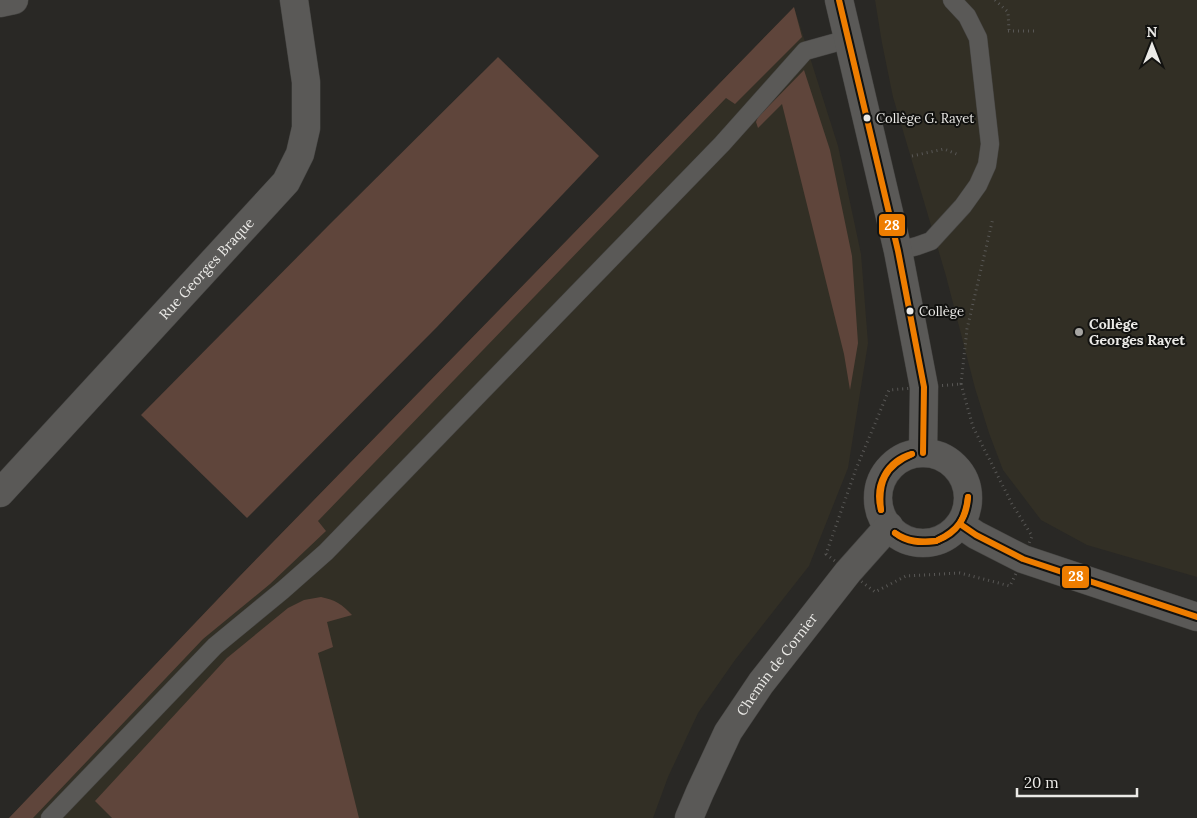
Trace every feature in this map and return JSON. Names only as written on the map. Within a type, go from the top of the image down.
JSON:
[{"type":"street","points":[[0,3],[14,0]]},
{"type":"street","name":"Rue Georges Braque","points":[[0,493],[286,182],[300,154],[306,128],[306,82],[294,0]]},
{"type":"street","points":[[839,0],[898,251],[924,387],[923,452]]},
{"type":"street","points":[[923,452],[937,454],[950,461],[960,471],[966,484],[969,498],[966,512],[960,524],[950,534],[938,540],[925,542],[911,541],[899,536],[889,526],[882,514],[878,500],[880,486],[886,472],[896,462],[909,455],[923,452]]},
{"type":"street","points":[[960,524],[976,535],[1023,559],[1197,617]]},
{"type":"street","name":"Chemin de Cornier","points":[[689,818],[728,732],[761,683],[848,572],[889,526]]},
{"type":"lane","points":[[898,251],[931,241],[964,206],[978,185],[987,165],[990,144],[978,38],[967,16],[952,0]]},
{"type":"lane","points":[[50,818],[215,646],[326,552],[722,144],[805,51],[848,39]]},
{"type":"path","points":[[878,164],[944,149],[987,165]]},
{"type":"path","points":[[961,384],[973,426],[1012,504],[1032,536],[1010,586],[960,573],[906,576],[875,592],[826,554],[856,469],[889,390],[924,387],[961,384]]},
{"type":"shaded area","name":"Collège Georges Rayet","points":[[875,0],[1197,0],[1197,577],[1087,545],[1041,520],[1003,470],[975,388],[946,276],[893,97]]},
{"type":"shaded area","points":[[794,7],[838,146],[861,254],[868,343],[848,468],[809,566],[735,660],[698,713],[668,777],[653,818],[9,818],[238,578]]},
{"type":"shaded area","points":[[794,7],[802,37],[735,104],[726,98],[318,521],[326,531],[270,584],[203,639],[33,818],[9,818],[238,578]]},
{"type":"shaded area","points":[[498,57],[599,156],[437,327],[247,518],[141,415]]},
{"type":"shaded area","points":[[804,70],[830,150],[852,256],[858,343],[850,390],[844,354],[782,104],[758,128],[756,122],[758,117]]},
{"type":"shaded area","points":[[321,597],[338,603],[352,615],[327,622],[333,647],[318,653],[359,818],[112,818],[95,801],[227,658],[288,608],[304,600]]},
{"type":"transit line","name":"28","points":[[839,0],[898,251],[924,387],[923,453]]},
{"type":"transit line","name":"28","points":[[881,510],[879,492],[885,475],[896,462],[912,454]]},
{"type":"transit line","name":"28","points":[[881,510],[881,491],[885,476],[895,464],[912,454]]},
{"type":"transit line","name":"28","points":[[938,540],[951,532],[959,523],[965,512],[968,497]]},
{"type":"transit line","name":"28","points":[[938,540],[956,529],[966,511],[968,497]]},
{"type":"transit line","name":"28","points":[[960,524],[976,535],[1023,559],[1197,617]]},
{"type":"transit line","name":"28","points":[[895,533],[915,541],[936,541]]},
{"type":"transit line","name":"28","points":[[895,533],[904,539],[914,542],[936,541]]},
{"type":"place","name":"Collège G. Rayet","points":[[867,118]]},
{"type":"place","name":"Collège","points":[[910,311]]},
{"type":"place","name":"Collège Georges Rayet","points":[[1079,332]]}]
